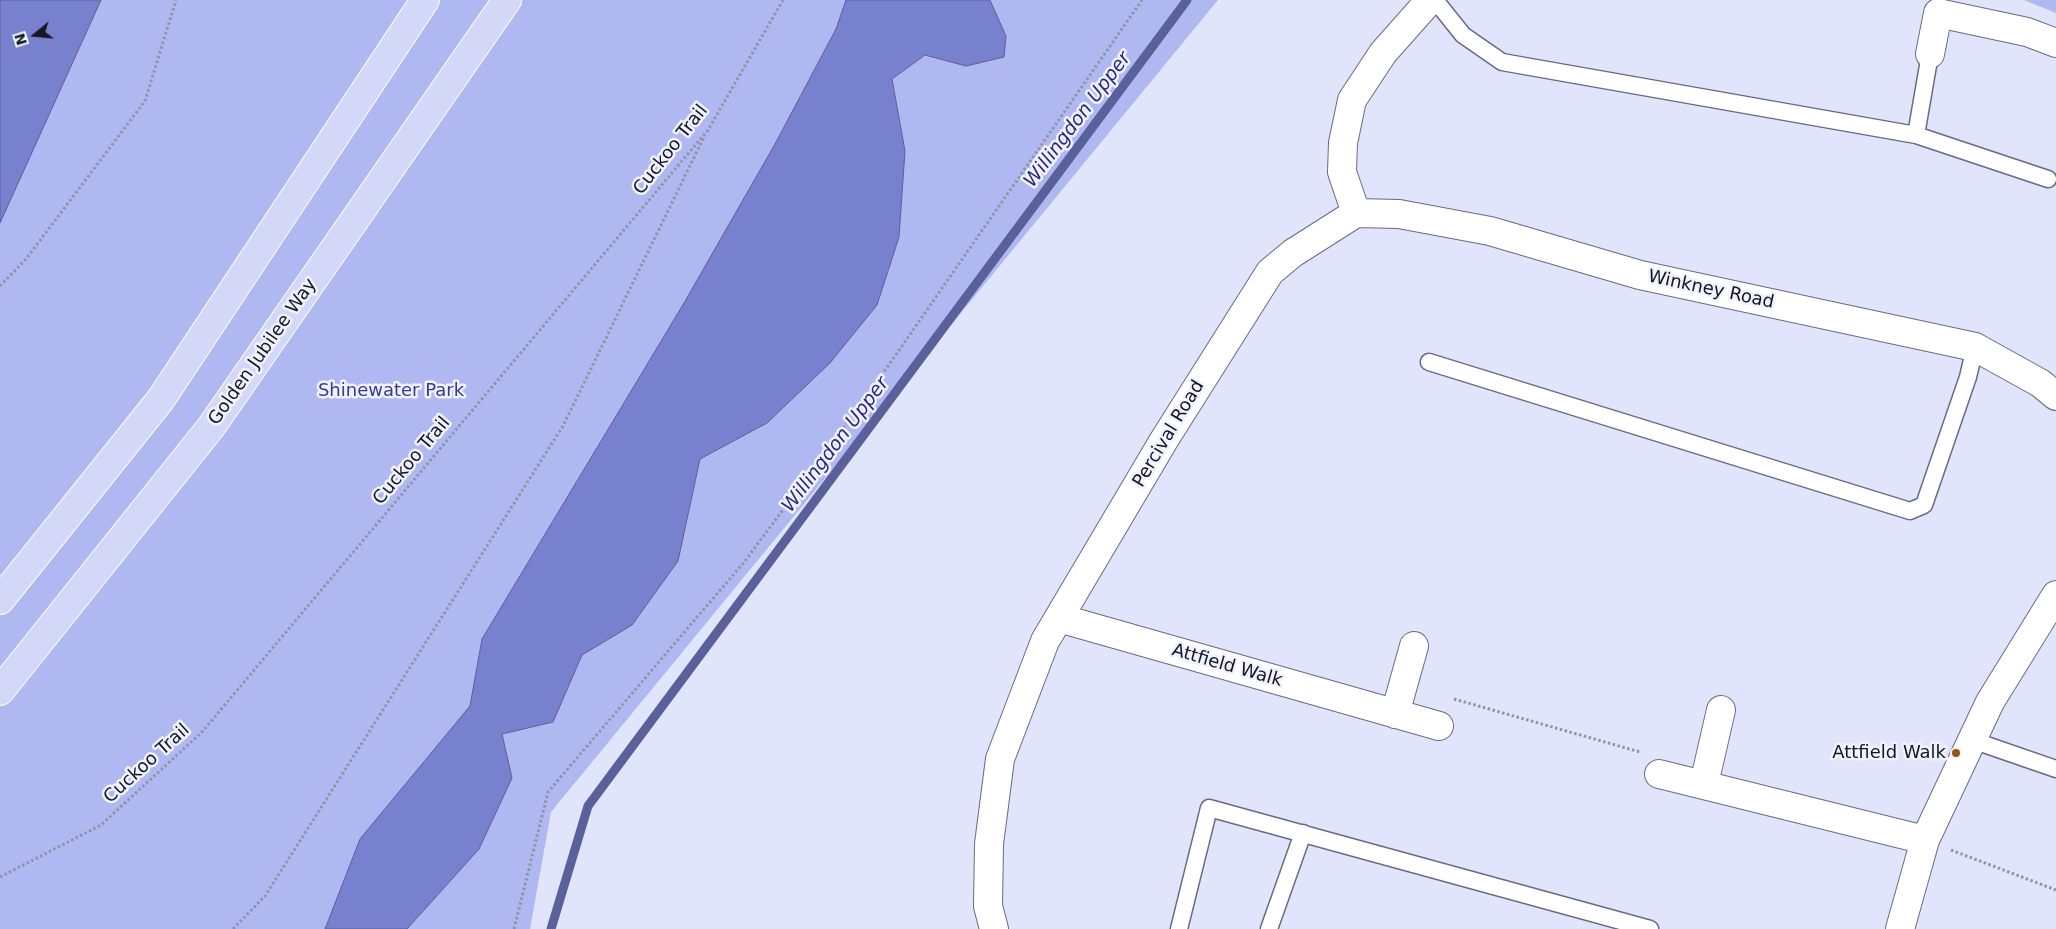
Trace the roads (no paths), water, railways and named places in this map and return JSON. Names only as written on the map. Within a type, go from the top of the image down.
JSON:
[{"type":"highway","points":[[0,600],[161,399],[425,0]]},
{"type":"highway","name":"Golden Jubilee Way","points":[[0,691],[211,427],[507,0]]},
{"type":"street","points":[[1356,213],[1342,172],[1343,143],[1352,100],[1383,53],[1430,0]]},
{"type":"street","points":[[1930,54],[1938,13],[2026,32],[2056,42]]},
{"type":"street","name":"Winkney Road","points":[[1356,213],[1399,214],[1490,231],[1640,275],[1975,347],[2040,383],[2056,396]]},
{"type":"street","name":"Percival Road","points":[[994,929],[988,906],[989,844],[1000,759],[1045,641],[1164,440],[1270,272],[1294,253],[1356,213]]},
{"type":"street","points":[[1900,929],[1924,840],[1990,702],[2056,596]]},
{"type":"street","name":"Attfield Walk","points":[[1058,618],[1439,726]]},
{"type":"street","points":[[1395,714],[1414,646]]},
{"type":"street","points":[[1704,784],[1721,710]]},
{"type":"street","points":[[1659,774],[1924,840]]},
{"type":"lane","points":[[1435,0],[1463,35],[1502,62],[1916,135],[2048,179]]},
{"type":"lane","points":[[1916,135],[1930,54]]},
{"type":"lane","points":[[1429,362],[1910,511],[1924,505],[1968,377],[1975,347]]},
{"type":"lane","points":[[1972,740],[2056,769]]},
{"type":"lane","points":[[1179,929],[1209,808],[1303,833],[1623,925],[1650,929]]},
{"type":"lane","points":[[1269,929],[1303,833]]},
{"type":"waterway","name":"Willingdon Upper","points":[[551,929],[588,806],[1187,0]]},
{"type":"place","name":"Attfield Walk","points":[[1956,753]]},
{"type":"park label","name":"Shinewater Park","points":[[391,391]]}]
